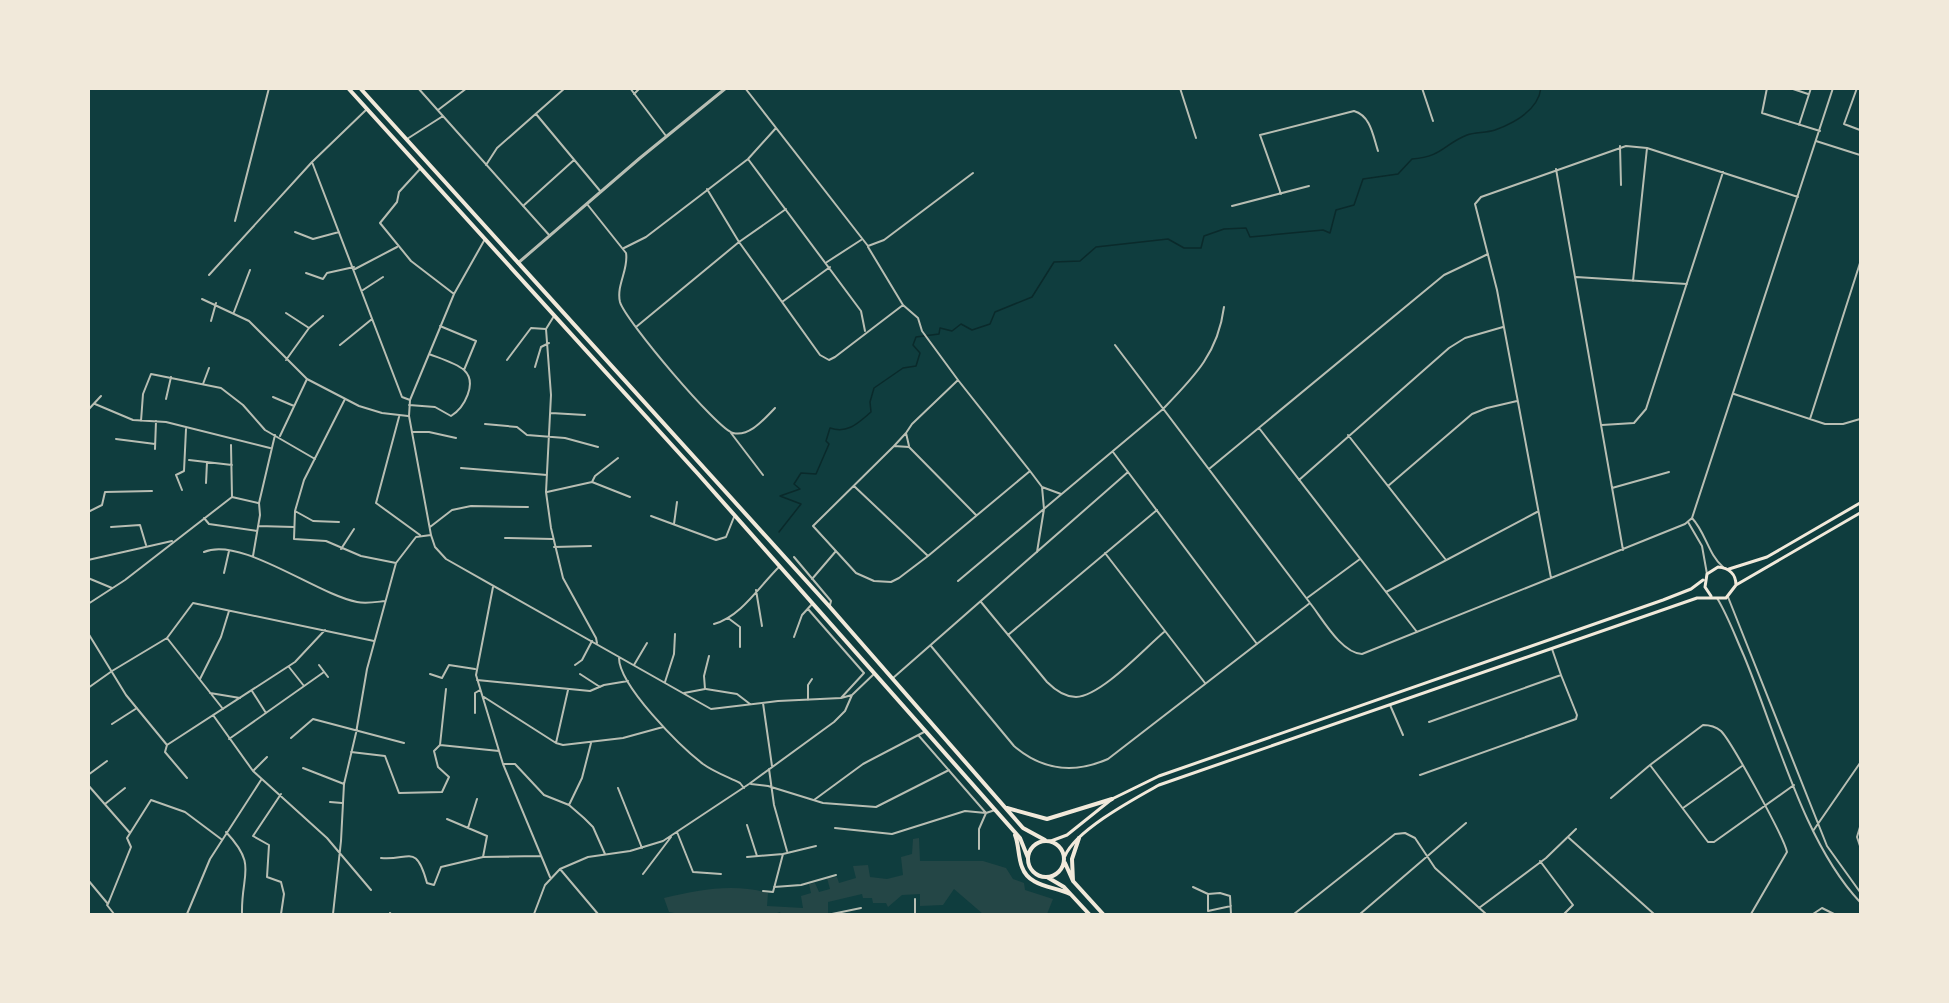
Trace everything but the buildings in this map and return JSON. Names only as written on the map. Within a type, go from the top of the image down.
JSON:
[{"type":"main road","points":[[348,88],[780,566],[1014,831],[1023,842],[1033,871],[1061,885],[1089,915]]},
{"type":"main road","points":[[360,88],[517,264],[621,374],[1028,832],[1060,846],[1073,881],[1103,915]]},
{"type":"main road","points":[[1728,569],[1741,567],[1767,556],[1860,503]]},
{"type":"main road","points":[[1736,585],[1734,576],[1723,567],[1714,568],[1705,579],[1706,590],[1711,596],[1728,597],[1736,585],[1826,536],[1860,513]]},
{"type":"main road","points":[[1005,807],[1047,819],[1112,799],[1160,776],[1663,600],[1691,589],[1705,579]]},
{"type":"main road","points":[[1046,877],[1056,874],[1079,838],[1130,801],[1159,785],[1696,598],[1711,596]]},
{"type":"main road","points":[[1051,841],[1067,835],[1112,799]]},
{"type":"main road","points":[[1014,831],[1022,868],[1027,876],[1038,884],[1070,894]]},
{"type":"main road","points":[[1073,881],[1072,859],[1079,838]]},
{"type":"main road","points":[[1028,858],[1033,846],[1045,840]]},
{"type":"street","points":[[235,221],[269,88]]},
{"type":"street","points":[[418,88],[550,236]]},
{"type":"street","points":[[438,110],[467,88]]},
{"type":"street","points":[[486,165],[497,148],[565,88]]},
{"type":"street","points":[[630,88],[666,136]]},
{"type":"street","points":[[634,93],[640,88]]},
{"type":"street","points":[[517,264],[666,136],[726,88]]},
{"type":"street","points":[[745,88],[861,240],[868,246],[903,305],[918,318],[922,331],[1042,488],[1044,509],[1037,552]]},
{"type":"street","points":[[1422,88],[1433,121]]},
{"type":"street","points":[[1767,88],[1762,112],[1820,131]]},
{"type":"street","points":[[1790,88],[1809,94]]},
{"type":"street","points":[[1799,125],[1811,88]]},
{"type":"street","points":[[1115,345],[1310,603],[1344,644],[1356,653],[1362,654],[1623,550],[1688,522],[1692,518],[1833,88]]},
{"type":"street","points":[[1857,88],[1844,124],[1860,130]]},
{"type":"street","points":[[1181,89],[1196,138]]},
{"type":"street","points":[[209,275],[312,162],[366,109]]},
{"type":"street","points":[[1281,194],[1260,135],[1354,111],[1361,113],[1369,123],[1378,151]]},
{"type":"street","points":[[536,114],[601,192]]},
{"type":"street","points":[[406,140],[443,116]]},
{"type":"street","points":[[623,248],[645,237],[748,159],[776,128]]},
{"type":"street","points":[[1816,141],[1860,155]]},
{"type":"street","points":[[1551,579],[1488,254],[1474,208],[1477,200],[1620,146],[1647,148],[1798,197]]},
{"type":"street","points":[[1620,146],[1621,185]]},
{"type":"street","points":[[1633,281],[1647,148]]},
{"type":"street","points":[[748,159],[827,262],[861,311],[865,333]]},
{"type":"street","points":[[523,206],[574,160]]},
{"type":"street","points":[[312,162],[355,268],[402,397],[410,400]]},
{"type":"street","points":[[421,168],[399,192],[397,202],[381,221],[397,247],[427,275],[454,294]]},
{"type":"street","points":[[1556,169],[1623,550]]},
{"type":"street","points":[[1602,425],[1634,423],[1646,410],[1723,172]]},
{"type":"street","points":[[868,246],[884,240],[973,173]]},
{"type":"street","points":[[1232,206],[1309,186]]},
{"type":"street","points":[[707,189],[739,242],[820,356],[829,360],[903,305]]},
{"type":"street","points":[[587,204],[623,248],[627,258],[620,300],[636,327],[715,421],[731,433],[763,476]]},
{"type":"street","points":[[636,327],[739,242],[786,209]]},
{"type":"street","points":[[295,232],[313,239],[339,232]]},
{"type":"street","points":[[485,239],[454,294],[409,405],[409,416],[435,547],[446,559],[711,709],[842,698],[852,695]]},
{"type":"street","points":[[827,262],[861,240]]},
{"type":"street","points":[[306,273],[322,279],[327,273],[355,268],[397,247]]},
{"type":"street","points":[[1209,469],[1444,276],[1488,254]]},
{"type":"street","points":[[1810,419],[1860,263]]},
{"type":"street","points":[[782,302],[830,267]]},
{"type":"street","points":[[234,312],[250,270]]},
{"type":"street","points":[[363,290],[383,277]]},
{"type":"street","points":[[1576,277],[1687,284]]},
{"type":"street","points":[[202,299],[234,312],[259,328],[286,360],[307,379],[372,410],[409,416]]},
{"type":"street","points":[[211,321],[216,303]]},
{"type":"street","points":[[958,581],[1163,409],[1190,380],[1213,348],[1219,336],[1224,307]]},
{"type":"street","points":[[286,313],[309,328]]},
{"type":"street","points":[[286,360],[309,328],[323,316]]},
{"type":"street","points":[[554,316],[546,329],[549,343],[551,413],[546,492],[554,547],[563,578],[597,643]]},
{"type":"street","points":[[340,345],[372,319]]},
{"type":"street","points":[[440,326],[476,341],[464,370]]},
{"type":"street","points":[[1299,480],[1449,348],[1465,338],[1503,327]]},
{"type":"street","points":[[507,360],[531,328],[546,329]]},
{"type":"street","points":[[535,367],[541,347],[549,343]]},
{"type":"street","points":[[409,405],[435,407],[453,415],[469,390],[470,380],[464,370],[429,354]]},
{"type":"street","points":[[203,384],[209,368]]},
{"type":"street","points":[[141,421],[143,394],[151,375],[171,377],[223,389],[243,405],[265,430],[315,459]]},
{"type":"street","points":[[166,399],[171,377]]},
{"type":"street","points":[[279,437],[307,379]]},
{"type":"street","points":[[958,380],[929,405],[894,446],[813,526],[856,573],[874,581],[883,582],[899,578],[1030,471]]},
{"type":"street","points":[[1734,394],[1834,425],[1860,419]]},
{"type":"street","points":[[88,410],[101,396]]},
{"type":"street","points":[[273,397],[294,406]]},
{"type":"street","points":[[345,399],[304,480],[295,511],[295,540],[322,541],[341,549],[396,563]]},
{"type":"street","points":[[1388,486],[1472,414],[1517,401]]},
{"type":"street","points":[[95,404],[133,420],[156,421],[270,448]]},
{"type":"street","points":[[731,433],[747,432],[775,408]]},
{"type":"street","points":[[551,413],[585,415]]},
{"type":"street","points":[[399,416],[376,503],[420,535]]},
{"type":"street","points":[[155,449],[156,421]]},
{"type":"street","points":[[485,424],[511,426],[525,435],[565,438],[598,447]]},
{"type":"street","points":[[1259,428],[1417,632]]},
{"type":"street","points":[[182,490],[176,476],[184,471],[186,429]]},
{"type":"street","points":[[412,432],[429,432],[456,438]]},
{"type":"street","points":[[906,433],[909,447],[976,515]]},
{"type":"street","points":[[253,556],[259,503],[270,448],[275,435]]},
{"type":"street","points":[[1348,435],[1446,560]]},
{"type":"street","points":[[116,439],[155,444]]},
{"type":"street","points":[[231,445],[232,497]]},
{"type":"street","points":[[894,446],[909,447]]},
{"type":"street","points":[[1113,452],[1257,644]]},
{"type":"street","points":[[592,482],[595,476],[618,458]]},
{"type":"street","points":[[189,460],[232,465]]},
{"type":"street","points":[[206,483],[207,462]]},
{"type":"street","points":[[461,468],[547,475]]},
{"type":"street","points":[[893,678],[1128,472]]},
{"type":"street","points":[[1612,488],[1669,472]]},
{"type":"street","points":[[546,492],[592,482],[630,497]]},
{"type":"street","points":[[854,486],[928,556]]},
{"type":"street","points":[[1042,488],[1061,494]]},
{"type":"street","points":[[88,512],[102,506],[105,492],[152,491]]},
{"type":"street","points":[[88,604],[232,497],[259,503]]},
{"type":"street","points":[[674,524],[676,502]]},
{"type":"street","points":[[430,527],[452,510],[471,506],[528,507]]},
{"type":"street","points":[[1008,635],[1157,510]]},
{"type":"street","points":[[295,511],[313,521],[339,522]]},
{"type":"street","points":[[1386,592],[1538,512]]},
{"type":"street","points":[[651,516],[716,540],[726,537],[734,517]]},
{"type":"street","points":[[204,518],[209,524],[257,531]]},
{"type":"street","points":[[1692,518],[1701,529],[1714,559],[1723,567]]},
{"type":"street","points":[[1688,522],[1702,546],[1707,574]]},
{"type":"street","points":[[111,527],[140,525],[146,545]]},
{"type":"street","points":[[258,526],[294,527]]},
{"type":"street","points":[[341,549],[354,529]]},
{"type":"street","points":[[333,915],[344,784],[357,733],[374,641],[396,563],[413,540],[420,535],[431,535]]},
{"type":"street","points":[[505,537],[553,538]]},
{"type":"street","points":[[88,560],[146,545],[172,541]]},
{"type":"street","points":[[554,547],[591,546]]},
{"type":"street","points":[[204,552],[217,548],[253,556],[336,596],[359,603],[385,601]]},
{"type":"street","points":[[224,573],[229,551]]},
{"type":"street","points":[[812,579],[836,552]]},
{"type":"street","points":[[1105,553],[1205,684]]},
{"type":"street","points":[[794,557],[831,601],[829,606]]},
{"type":"street","points":[[1307,598],[1360,559]]},
{"type":"street","points":[[714,624],[728,618],[780,566]]},
{"type":"street","points":[[88,578],[112,588]]},
{"type":"street","points":[[493,586],[475,669],[477,680],[503,764],[550,877]]},
{"type":"street","points":[[756,590],[762,626]]},
{"type":"street","points":[[1728,597],[1827,846],[1860,892]]},
{"type":"street","points":[[1716,598],[1725,611],[1761,696],[1813,831],[1835,870],[1860,902]]},
{"type":"street","points":[[981,602],[1047,682],[1059,692],[1075,697],[1101,687],[1164,632]]},
{"type":"street","points":[[88,688],[167,638],[194,603],[374,641]]},
{"type":"street","points":[[794,638],[813,603]]},
{"type":"street","points":[[931,646],[1014,746],[1033,760],[1054,768],[1082,767],[1108,759],[1310,603]]},
{"type":"street","points":[[808,609],[857,664],[864,676],[842,698]]},
{"type":"street","points":[[200,679],[221,637],[230,611]]},
{"type":"street","points":[[728,618],[740,627],[740,647]]},
{"type":"street","points":[[187,778],[165,752],[167,745],[289,666],[325,630]]},
{"type":"street","points":[[88,633],[137,708],[167,745]]},
{"type":"street","points":[[665,681],[674,654],[675,634]]},
{"type":"street","points":[[167,638],[223,709]]},
{"type":"street","points":[[575,665],[584,657],[592,641]]},
{"type":"street","points":[[634,665],[647,643]]},
{"type":"street","points":[[1420,775],[1576,719],[1577,715],[1552,649]]},
{"type":"street","points":[[619,656],[620,668],[628,681],[663,727],[704,765],[739,782],[744,788]]},
{"type":"street","points":[[705,689],[704,676],[709,656]]},
{"type":"street","points":[[857,664],[863,659]]},
{"type":"street","points":[[319,665],[328,677]]},
{"type":"street","points":[[430,674],[444,677],[448,665],[475,669]]},
{"type":"street","points":[[289,666],[304,686]]},
{"type":"street","points":[[229,739],[324,672]]},
{"type":"street","points":[[534,915],[550,877],[560,869],[605,854],[642,848],[670,837],[744,788],[834,722],[845,711],[852,695],[875,673]]},
{"type":"street","points":[[580,674],[600,687]]},
{"type":"street","points":[[1429,722],[1561,675]]},
{"type":"street","points":[[808,700],[808,685],[812,679]]},
{"type":"street","points":[[477,680],[592,691],[628,681]]},
{"type":"street","points":[[351,752],[385,756],[399,793],[440,793],[449,777],[438,767],[434,751],[440,745],[446,689]]},
{"type":"street","points":[[684,693],[705,689],[737,694],[750,704]]},
{"type":"street","points":[[475,713],[475,693],[480,690]]},
{"type":"street","points":[[556,743],[568,690]]},
{"type":"street","points":[[252,691],[266,714]]},
{"type":"street","points":[[210,693],[240,698]]},
{"type":"street","points":[[483,696],[556,743],[591,743],[663,727]]},
{"type":"street","points":[[763,703],[771,788],[787,851]]},
{"type":"street","points":[[1390,705],[1404,735]]},
{"type":"street","points":[[112,724],[137,708]]},
{"type":"street","points":[[213,715],[261,780],[280,794],[340,851],[371,890]]},
{"type":"street","points":[[291,738],[313,719],[357,733],[404,743]]},
{"type":"street","points":[[1611,798],[1703,725],[1712,725],[1724,734],[1764,805],[1787,852],[1751,915]]},
{"type":"street","points":[[814,800],[863,764],[926,731]]},
{"type":"street","points":[[919,736],[986,813]]},
{"type":"street","points":[[569,805],[582,778],[591,743]]},
{"type":"street","points":[[440,745],[499,751]]},
{"type":"street","points":[[253,771],[267,757]]},
{"type":"street","points":[[88,775],[107,761]]},
{"type":"street","points":[[1813,831],[1860,763]]},
{"type":"street","points":[[503,764],[515,764],[544,795],[569,805],[593,827],[605,854]]},
{"type":"street","points":[[1650,765],[1703,838],[1714,842],[1794,784]]},
{"type":"street","points":[[1682,809],[1742,766]]},
{"type":"street","points":[[303,768],[344,784]]},
{"type":"street","points":[[749,784],[771,788],[823,804],[879,807],[949,770]]},
{"type":"street","points":[[187,915],[201,885],[204,869],[221,839],[261,780]]},
{"type":"street","points":[[88,785],[130,834]]},
{"type":"street","points":[[105,804],[125,788]]},
{"type":"street","points":[[618,788],[642,848]]},
{"type":"street","points":[[280,794],[254,837],[269,845],[267,877],[281,882],[284,894],[281,915]]},
{"type":"street","points":[[468,828],[477,799]]},
{"type":"street","points":[[107,904],[131,847],[126,840],[148,802],[152,800],[185,812],[221,839]]},
{"type":"street","points":[[330,802],[342,803]]},
{"type":"street","points":[[835,828],[889,834],[965,811],[986,813],[995,810]]},
{"type":"street","points":[[979,849],[979,829],[986,813]]},
{"type":"street","points":[[447,819],[487,836],[483,857]]},
{"type":"street","points":[[1360,915],[1466,823]]},
{"type":"street","points":[[747,825],[757,856]]},
{"type":"street","points":[[1860,827],[1857,837],[1860,846]]},
{"type":"street","points":[[1479,908],[1540,861],[1576,829]]},
{"type":"street","points":[[226,832],[240,848],[247,864],[242,895],[242,915]]},
{"type":"street","points":[[678,832],[693,872],[721,874]]},
{"type":"street","points":[[1294,915],[1395,834],[1405,833],[1415,838],[1435,868],[1486,915]]},
{"type":"street","points":[[643,874],[670,837]]},
{"type":"street","points":[[1568,837],[1653,915]]},
{"type":"street","points":[[747,857],[783,854],[787,851],[816,846]]},
{"type":"street","points":[[763,891],[771,893],[783,854]]},
{"type":"street","points":[[381,858],[394,859],[406,855],[412,856],[424,871],[427,883],[434,885],[441,867],[483,857],[526,859],[541,856]]},
{"type":"street","points":[[1540,861],[1573,905],[1564,915]]},
{"type":"street","points":[[560,869],[596,914]]},
{"type":"street","points":[[774,887],[801,885],[836,875]]},
{"type":"street","points":[[88,880],[114,915]]},
{"type":"street","points":[[1192,887],[1208,894],[1220,893],[1230,896],[1231,915]]},
{"type":"street","points":[[1208,894],[1208,913],[1231,906]]},
{"type":"street","points":[[915,899],[915,915]]},
{"type":"street","points":[[832,915],[861,908]]},
{"type":"street","points":[[1813,915],[1822,908],[1834,915]]},
{"type":"shaded area","points":[[919,838],[920,861],[983,861],[1006,868],[1013,879],[1024,883],[1025,890],[1053,899],[1047,914],[983,914],[954,889],[943,905],[920,906],[920,894],[902,895],[888,907],[886,903],[873,903],[872,898],[863,898],[862,894],[828,902],[828,914],[781,914],[780,912],[774,914],[680,914],[669,912],[664,898],[703,890],[742,888],[768,893],[767,906],[803,908],[801,896],[811,893],[809,884],[815,883],[819,892],[830,889],[827,878],[837,877],[839,883],[856,878],[853,866],[868,865],[870,877],[887,879],[903,875],[901,857],[912,854],[913,839]]},
{"type":"waterway","points":[[779,532],[801,504],[780,496],[800,489],[794,484],[801,473],[816,474],[829,444],[826,441],[830,428],[842,430],[857,423],[871,412],[870,402],[874,388],[903,368],[916,366],[920,353],[913,345],[916,337],[939,334],[940,328],[952,331],[961,324],[972,330],[990,324],[995,312],[1032,297],[1054,262],[1080,261],[1096,247],[1168,239],[1184,248],[1201,248],[1204,236],[1224,229],[1246,228],[1250,237],[1323,230],[1330,233],[1336,210],[1354,205],[1363,179],[1398,174],[1412,159],[1437,153],[1467,135],[1492,131],[1510,124],[1530,109],[1539,96],[1541,88]]}]
